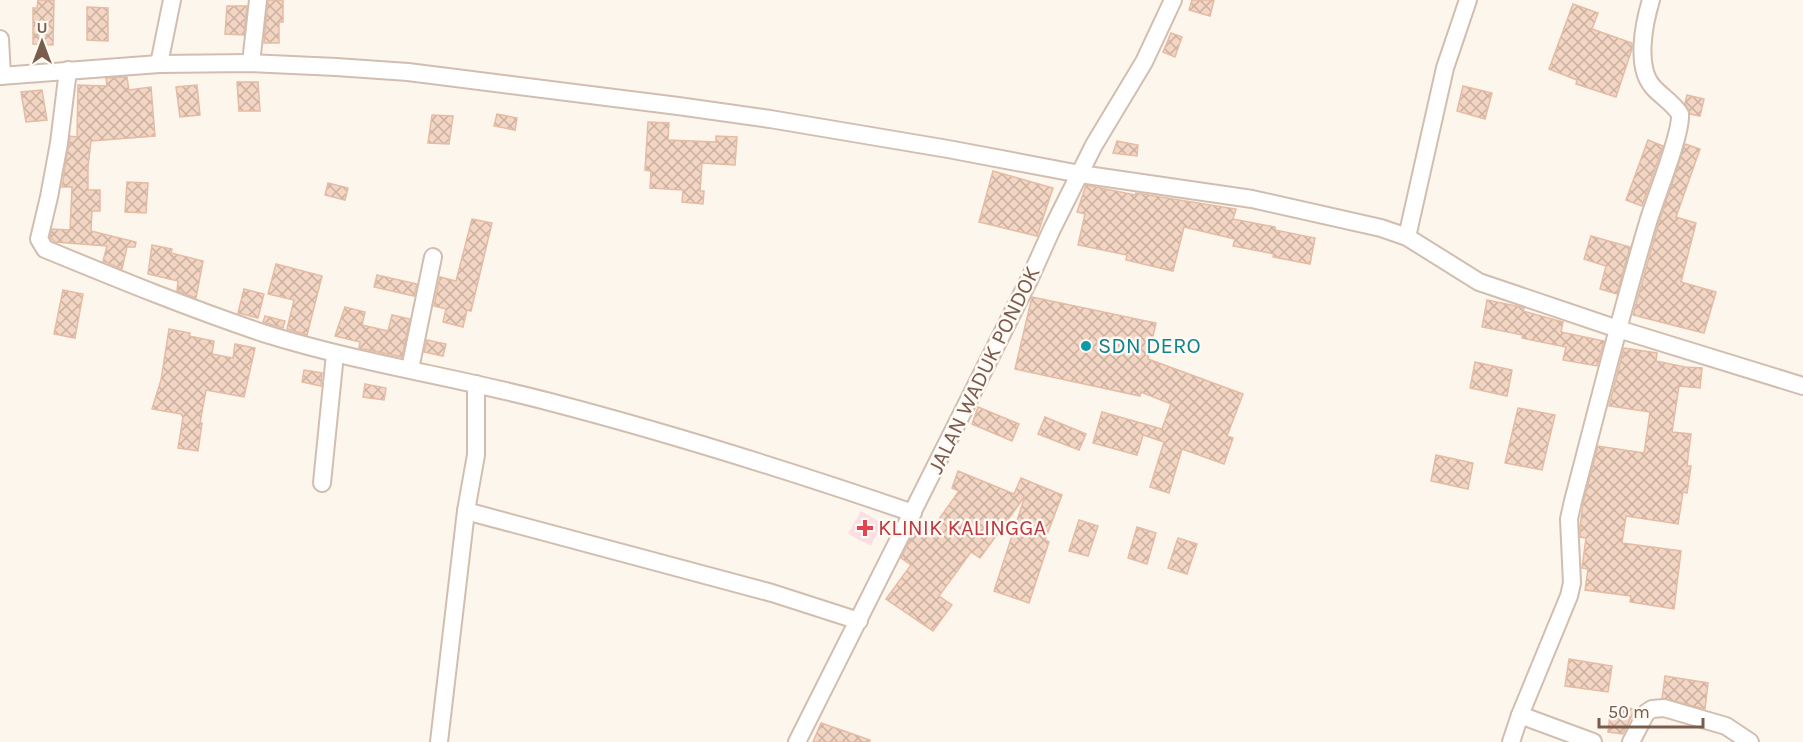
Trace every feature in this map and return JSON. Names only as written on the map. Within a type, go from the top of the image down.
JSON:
[{"type":"street","points":[[159,64],[172,0]]},
{"type":"street","points":[[251,63],[258,0]]},
{"type":"street","name":"JALAN WADUK PONDOK","points":[[797,742],[988,363],[1094,145],[1144,62],[1173,0]]},
{"type":"street","points":[[1407,237],[1445,68],[1468,0]]},
{"type":"street","points":[[1511,742],[1569,596],[1572,583],[1569,519],[1618,329],[1680,117],[1677,110],[1652,86],[1645,76],[1642,65],[1645,26],[1651,0]]},
{"type":"street","points":[[0,39],[1,76],[159,64],[251,63],[336,66],[408,72],[678,106],[948,149],[1080,174],[1252,199],[1381,228],[1407,237],[1479,282],[1618,329],[1803,386]]},
{"type":"street","points":[[68,70],[59,143],[39,239],[45,249],[203,312],[335,354],[476,384],[628,423],[810,478],[913,513]]},
{"type":"street","points":[[410,369],[433,257]]},
{"type":"street","points":[[322,483],[335,354]]},
{"type":"street","points":[[440,742],[466,511],[476,455],[476,384]]},
{"type":"street","points":[[466,511],[772,593],[859,621]]},
{"type":"street","points":[[1631,742],[1646,713],[1652,709],[1664,708],[1726,726],[1750,742]]},
{"type":"street","points":[[1520,715],[1593,742]]},
{"type":"shaded area","name":"KLINIK KALINGGA","points":[[861,511],[882,523],[871,546],[848,534]]},
{"type":"building","points":[[38,0],[54,0],[53,45],[33,44],[33,8],[37,8]]},
{"type":"building","points":[[268,0],[283,0],[283,22],[279,22],[279,43],[264,43]]},
{"type":"building","points":[[1192,0],[1214,0],[1210,16],[1189,10]]},
{"type":"building","points":[[1573,4],[1598,13],[1592,29],[1632,43],[1616,97],[1576,84],[1577,80],[1549,69]]},
{"type":"building","points":[[227,6],[247,6],[244,35],[225,34]]},
{"type":"building","points":[[87,7],[108,8],[108,41],[87,40]]},
{"type":"building","points":[[1171,33],[1182,37],[1175,57],[1163,52]]},
{"type":"building","points":[[127,77],[129,90],[151,87],[155,136],[91,141],[88,167],[88,190],[100,190],[100,211],[92,211],[91,231],[136,242],[135,247],[127,247],[122,269],[103,261],[107,246],[55,242],[50,237],[52,229],[70,230],[72,187],[62,187],[70,136],[77,137],[78,85],[107,86],[106,78]]},
{"type":"building","points":[[237,82],[258,82],[260,111],[239,111]]},
{"type":"building","points":[[197,85],[200,115],[180,117],[176,87]]},
{"type":"building","points":[[1463,86],[1492,93],[1485,119],[1457,111]]},
{"type":"building","points":[[42,90],[47,120],[26,122],[21,92]]},
{"type":"building","points":[[1687,95],[1704,99],[1700,116],[1690,114],[1685,103]]},
{"type":"building","points":[[497,114],[517,118],[515,130],[494,126]]},
{"type":"building","points":[[432,115],[453,116],[449,144],[428,143]]},
{"type":"building","points":[[648,122],[669,123],[668,140],[716,142],[716,136],[737,137],[735,165],[702,163],[700,191],[704,191],[703,204],[682,202],[683,190],[650,188],[651,171],[645,170]]},
{"type":"building","points":[[1648,140],[1663,146],[1642,206],[1626,200]]},
{"type":"building","points":[[1117,141],[1138,145],[1137,156],[1113,153]]},
{"type":"building","points":[[1685,144],[1700,149],[1676,217],[1696,223],[1681,282],[1716,292],[1704,333],[1633,315],[1659,222]]},
{"type":"building","points":[[993,171],[1053,188],[1037,236],[979,222]]},
{"type":"building","points":[[127,182],[148,183],[146,213],[125,212]]},
{"type":"building","points":[[328,183],[348,188],[345,200],[325,195]]},
{"type":"building","points":[[1086,185],[1135,195],[1136,193],[1236,209],[1233,219],[1315,238],[1310,264],[1233,246],[1235,239],[1184,227],[1173,271],[1126,260],[1127,255],[1078,245],[1085,214],[1077,212]]},
{"type":"building","points":[[472,219],[492,223],[471,311],[467,310],[463,327],[443,322],[446,309],[434,306],[440,277],[456,281]]},
{"type":"building","points":[[1591,236],[1630,247],[1617,294],[1600,289],[1606,266],[1584,259]]},
{"type":"building","points":[[152,245],[172,249],[171,253],[203,261],[196,298],[177,291],[178,281],[148,274]]},
{"type":"building","points":[[276,264],[322,276],[307,335],[287,329],[294,300],[268,294]]},
{"type":"building","points":[[377,275],[417,284],[414,296],[374,287]]},
{"type":"building","points":[[244,289],[264,294],[258,318],[238,313]]},
{"type":"building","points":[[63,290],[83,294],[75,338],[54,334]]},
{"type":"building","points":[[1032,297],[1156,323],[1148,359],[1243,394],[1227,436],[1233,438],[1224,464],[1182,449],[1169,493],[1150,487],[1164,442],[1143,435],[1137,455],[1093,443],[1102,412],[1162,429],[1171,404],[1141,392],[1140,396],[1015,369]]},
{"type":"building","points":[[1487,300],[1521,307],[1524,308],[1523,311],[1563,322],[1561,332],[1604,341],[1597,366],[1563,360],[1566,347],[1482,327]]},
{"type":"building","points":[[345,307],[365,312],[362,325],[388,331],[392,315],[410,319],[402,357],[359,348],[360,342],[335,336]]},
{"type":"building","points":[[265,316],[285,321],[283,328],[263,322]]},
{"type":"building","points":[[169,329],[214,341],[212,354],[233,358],[235,344],[255,348],[244,397],[206,390],[198,451],[178,448],[183,417],[181,414],[152,409],[161,380]]},
{"type":"building","points":[[427,340],[446,344],[443,356],[424,352]]},
{"type":"building","points":[[1624,348],[1657,353],[1656,361],[1702,368],[1700,388],[1679,386],[1672,432],[1691,434],[1687,466],[1691,466],[1687,493],[1683,492],[1678,524],[1626,516],[1622,543],[1681,551],[1674,609],[1630,602],[1631,596],[1585,590],[1588,569],[1582,568],[1586,538],[1580,537],[1580,527],[1583,503],[1598,446],[1644,453],[1650,412],[1609,406]]},
{"type":"building","points":[[1475,362],[1512,370],[1507,396],[1470,388]]},
{"type":"building","points":[[304,370],[322,373],[321,386],[302,382]]},
{"type":"building","points":[[365,384],[386,388],[384,400],[363,397]]},
{"type":"building","points":[[978,407],[1019,424],[1012,441],[972,424]]},
{"type":"building","points":[[1518,408],[1555,415],[1542,470],[1505,463]]},
{"type":"building","points":[[1045,417],[1086,434],[1079,450],[1038,434]]},
{"type":"building","points":[[1436,455],[1473,463],[1468,489],[1431,481]]},
{"type":"building","points":[[958,471],[1014,494],[1021,478],[1062,495],[1045,540],[1049,542],[1029,603],[994,591],[1025,496],[980,558],[971,552],[939,596],[952,605],[933,631],[886,599],[911,565],[901,558],[910,540],[917,530],[927,536],[959,491],[952,488]]},
{"type":"building","points":[[1079,520],[1098,526],[1088,556],[1069,551]]},
{"type":"building","points":[[1137,527],[1156,533],[1147,564],[1128,558]]},
{"type":"building","points":[[1178,538],[1197,544],[1187,574],[1168,568]]},
{"type":"building","points":[[1569,659],[1612,666],[1608,692],[1565,686]]},
{"type":"building","points":[[1665,676],[1708,683],[1705,709],[1662,698]]},
{"type":"building","points":[[1611,706],[1635,709],[1623,734],[1608,732]]},
{"type":"building","points":[[821,723],[870,740],[870,742],[813,742]]},
{"type":"place","name":"SDN DERO","points":[[1086,346]]},
{"type":"place","name":"KLINIK KALINGGA","points":[[865,528]]}]
